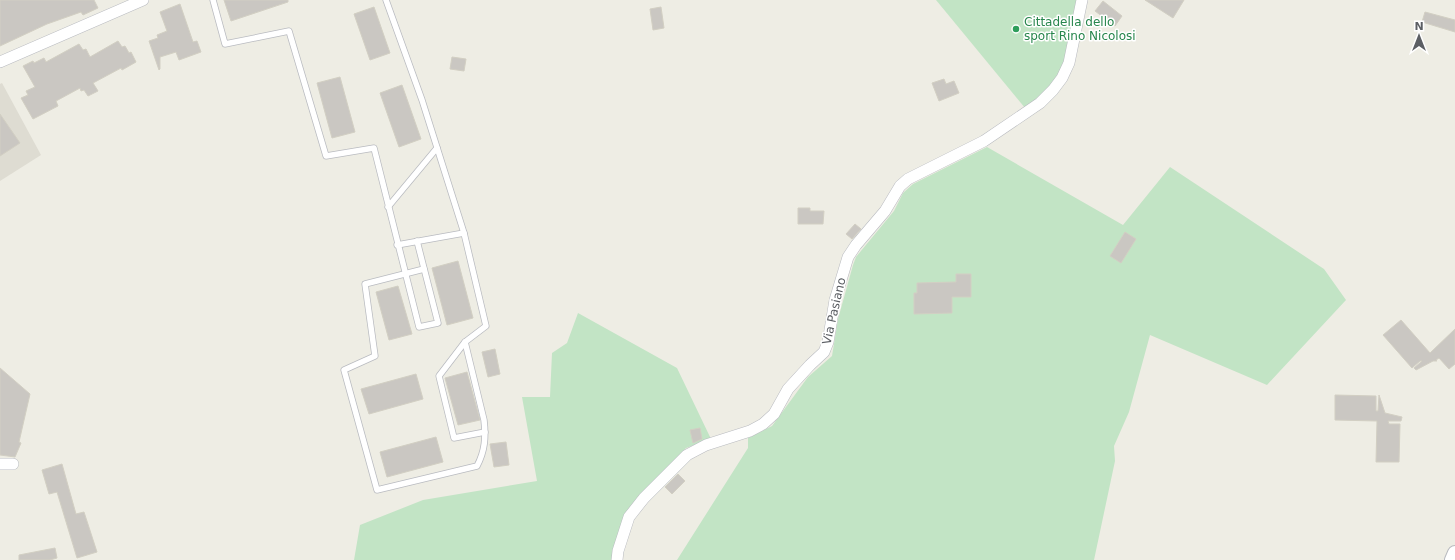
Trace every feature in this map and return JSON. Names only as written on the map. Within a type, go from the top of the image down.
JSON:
[{"type":"street","points":[[0,62],[143,0]]},
{"type":"street","name":"Via Pasiano","points":[[617,560],[618,551],[629,517],[649,492],[687,455],[706,445],[750,431],[763,424],[774,414],[788,389],[824,352],[828,342],[834,300],[848,257],[856,245],[885,211],[900,186],[908,179],[984,141],[1040,103],[1053,90],[1062,78],[1069,63],[1082,0]]},
{"type":"street","points":[[0,464],[13,464]]},
{"type":"street","points":[[1452,560],[1455,553]]},
{"type":"lane","points":[[213,0],[225,44],[289,31],[326,156],[374,148],[397,245],[419,327],[438,323],[417,241]]},
{"type":"lane","points":[[386,0],[422,100],[464,233],[486,326],[465,342],[439,376],[454,438],[485,432]]},
{"type":"lane","points":[[388,206],[437,148]]},
{"type":"lane","points":[[397,245],[464,233]]},
{"type":"lane","points":[[424,269],[365,284],[375,356],[344,370],[377,490],[477,466],[483,455],[485,432],[484,420],[465,342]]},
{"type":"shaded area","points":[[2,83],[41,155],[0,181],[0,84]]},
{"type":"green space","name":"Cittadella dello sport Rino Nicolosi","points":[[936,0],[1078,0],[1065,66],[1050,89],[1025,108]]},
{"type":"green space","points":[[987,147],[1123,225],[1170,167],[1324,269],[1346,300],[1267,385],[1150,335],[1129,412],[1114,446],[1115,461],[1094,560],[677,560],[748,448],[748,438],[772,426],[808,377],[832,356],[838,319],[856,257],[894,211],[903,193],[913,184]]},
{"type":"green space","points":[[578,313],[677,368],[711,439],[686,448],[641,496],[614,560],[354,560],[360,525],[423,500],[537,481],[522,397],[550,397],[552,353],[567,343]]},
{"type":"building","points":[[0,0],[94,0],[98,8],[83,15],[81,12],[47,24],[0,46]]},
{"type":"building","points":[[224,0],[288,0],[288,2],[231,21]]},
{"type":"building","points":[[1145,0],[1184,0],[1173,18]]},
{"type":"building","points":[[1103,1],[1122,16],[1115,26],[1095,11]]},
{"type":"building","points":[[180,4],[193,42],[197,41],[201,52],[179,60],[176,52],[160,57],[159,70],[149,41],[158,38],[157,35],[167,31],[160,12]]},
{"type":"building","points":[[374,7],[390,53],[370,60],[354,14]]},
{"type":"building","points":[[661,7],[664,28],[653,30],[650,9]]},
{"type":"building","points":[[1425,12],[1455,20],[1455,32],[1422,22]]},
{"type":"building","points":[[118,41],[122,47],[125,46],[129,53],[131,52],[136,62],[93,83],[98,91],[88,96],[84,90],[81,91],[80,88],[56,101],[58,106],[33,119],[21,98],[28,95],[26,91],[35,87],[23,66],[44,58],[46,62],[79,44],[83,50],[86,49],[90,57]]},
{"type":"building","points":[[452,57],[466,59],[464,71],[450,69]]},
{"type":"building","points":[[340,77],[355,132],[332,138],[317,83]]},
{"type":"building","points":[[944,79],[946,84],[954,81],[959,93],[939,101],[932,83]]},
{"type":"building","points":[[402,85],[421,139],[399,147],[380,93]]},
{"type":"building","points":[[0,114],[20,143],[0,156]]},
{"type":"building","points":[[798,208],[810,208],[810,211],[824,211],[823,224],[798,224]]},
{"type":"building","points":[[855,224],[861,229],[852,239],[846,234]]},
{"type":"building","points":[[1125,232],[1136,239],[1121,263],[1110,256]]},
{"type":"building","points":[[458,261],[473,318],[447,325],[432,268]]},
{"type":"building","points":[[956,274],[971,274],[971,297],[952,297],[952,313],[914,314],[914,293],[917,293],[917,283],[956,282]]},
{"type":"building","points":[[398,286],[412,334],[389,340],[376,292]]},
{"type":"building","points":[[1401,320],[1430,353],[1455,329],[1455,364],[1449,369],[1439,358],[1436,360],[1437,361],[1433,361],[1416,370],[1414,368],[1422,361],[1420,361],[1412,368],[1383,335]]},
{"type":"building","points":[[495,349],[500,374],[488,377],[482,352]]},
{"type":"building","points":[[0,368],[30,394],[19,442],[21,443],[15,457],[0,455]]},
{"type":"building","points":[[467,372],[480,420],[458,425],[445,378]]},
{"type":"building","points":[[416,374],[423,399],[369,414],[361,389]]},
{"type":"building","points":[[1335,395],[1376,396],[1376,411],[1378,411],[1379,395],[1385,413],[1402,417],[1401,421],[1388,421],[1389,424],[1400,424],[1399,462],[1376,462],[1377,421],[1335,420]]},
{"type":"building","points":[[700,428],[702,439],[693,443],[690,430]]},
{"type":"building","points":[[436,437],[443,462],[387,477],[380,452]]},
{"type":"building","points":[[506,442],[509,465],[494,467],[490,444]]},
{"type":"building","points":[[62,464],[76,514],[84,512],[97,552],[77,558],[57,492],[49,494],[42,470]]},
{"type":"building","points":[[678,474],[685,481],[672,494],[665,487]]},
{"type":"building","points":[[55,548],[57,558],[50,560],[19,560],[19,555]]},
{"type":"place","name":"Cittadella dello sport Rino Nicolosi","points":[[1016,29]]}]
